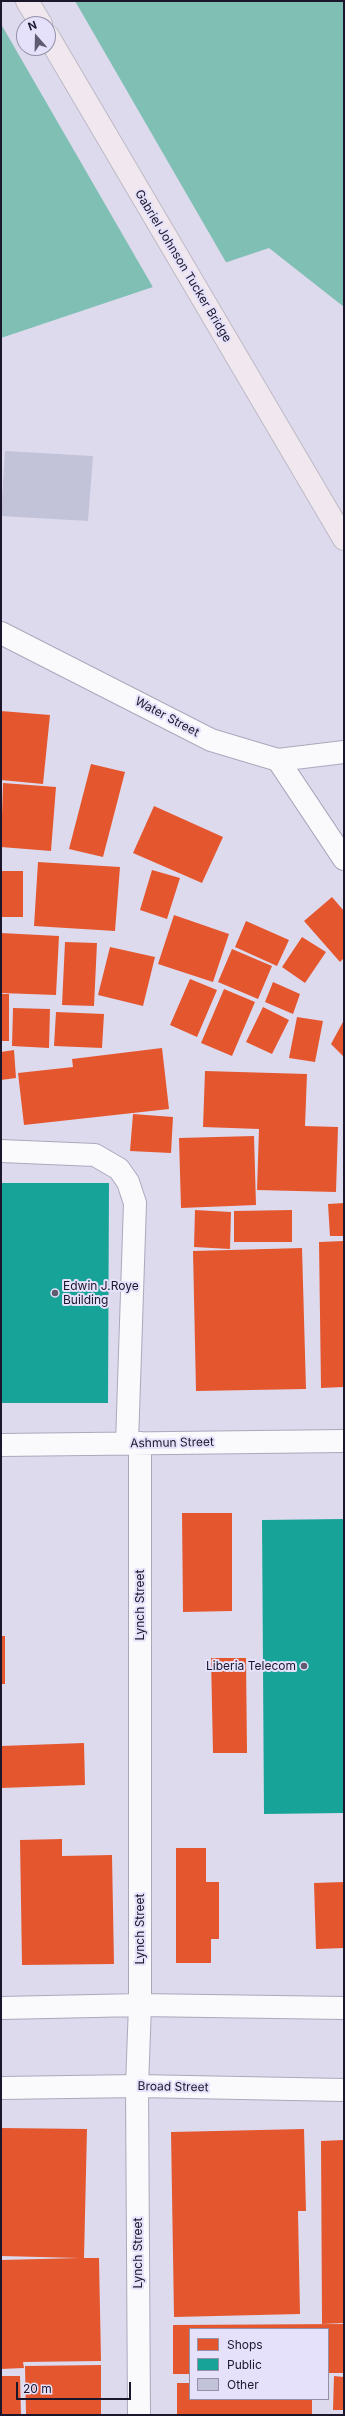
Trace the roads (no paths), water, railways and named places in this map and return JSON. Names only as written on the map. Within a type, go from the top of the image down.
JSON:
[{"type":"highway","points":[[27,1],[36,16]]},
{"type":"highway","name":"Gabriel Johnson Tucker Bridge","points":[[56,50],[344,539]]},
{"type":"street","name":"Water Street","points":[[1,633],[211,740],[278,760],[344,752]]},
{"type":"street","points":[[278,760],[344,859]]},
{"type":"street","name":"Lynch Street","points":[[1,1151],[95,1155],[119,1169],[128,1182],[135,1203],[134,1443],[140,2005],[137,2086],[139,2415]]},
{"type":"street","name":"Ashmun Street","points":[[1,1445],[344,1441]]},
{"type":"street","points":[[1,2008],[140,2005],[344,2008]]},
{"type":"street","name":"Broad Street","points":[[1,2088],[137,2086],[344,2090]]},
{"type":"place","name":"Edwin J.Roye Building","points":[[55,1293]]},
{"type":"place","name":"Liberia Telecom","points":[[304,1666]]}]
